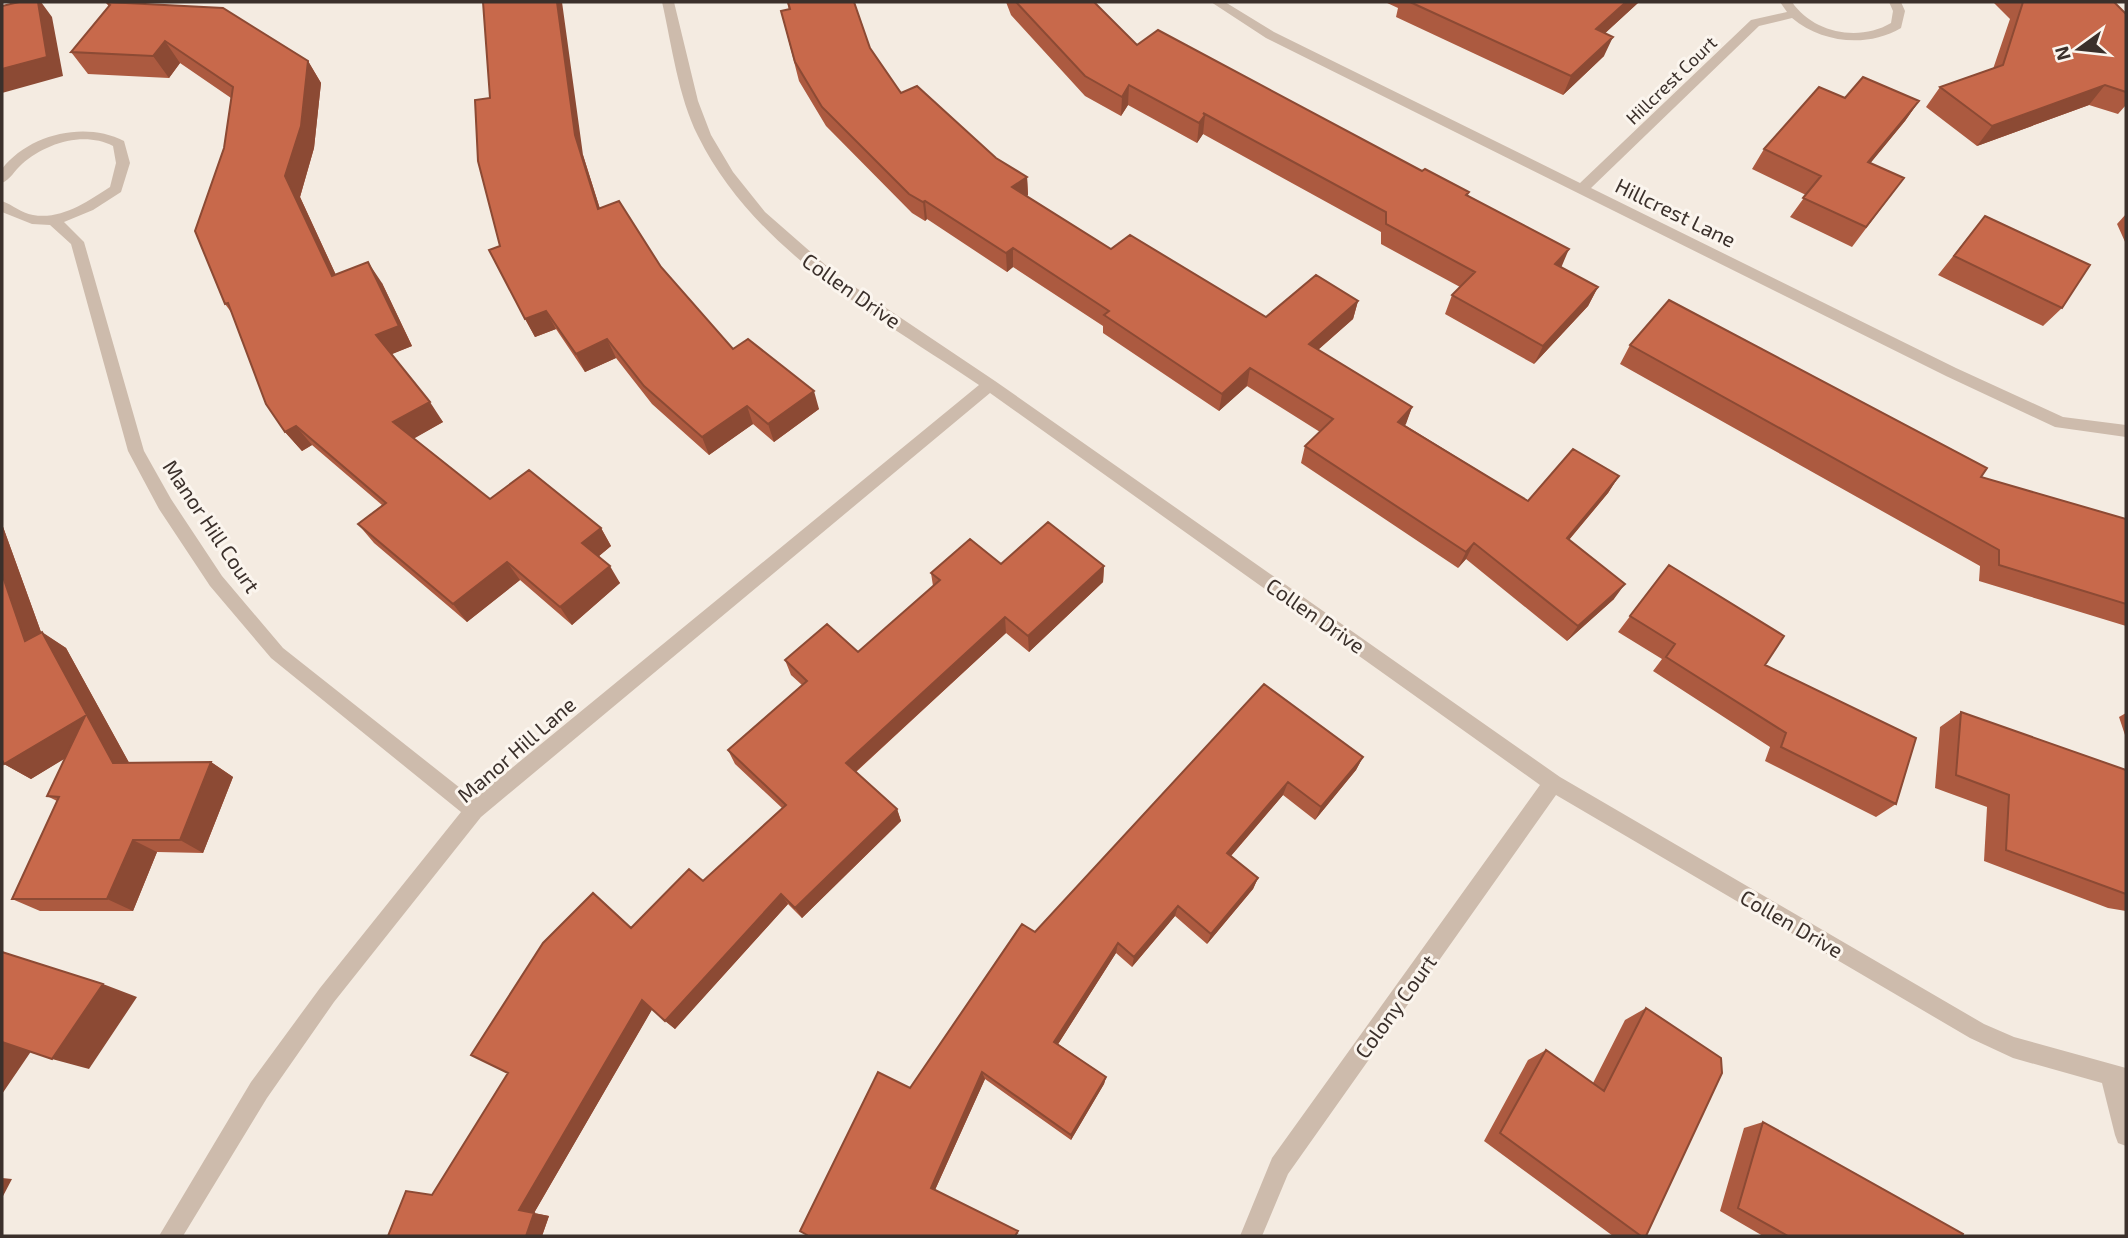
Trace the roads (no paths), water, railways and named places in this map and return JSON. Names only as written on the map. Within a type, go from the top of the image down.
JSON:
[{"type":"street","name":"Collen Drive","points":[[668,2],[692,101],[704,135],[728,175],[760,215],[832,279],[990,385],[1553,783],[1977,1031],[2013,1047],[2118,1077],[2126,1135]]},
{"type":"street","name":"Hillcrest Lane","points":[[1217,2],[1270,35],[1951,372],[2062,423],[2126,431]]},
{"type":"street","points":[[1786,2],[1794,14],[1807,23],[1834,34],[1871,37],[1890,31],[1897,25],[1899,11],[1895,2]]},
{"type":"street","name":"Hillcrest Court","points":[[1582,189],[1755,23],[1794,14]]},
{"type":"street","points":[[2,178],[11,164],[37,147],[70,137],[101,135],[119,144],[123,163],[116,189],[90,207],[55,222],[18,218],[2,206]]},
{"type":"street","name":"Manor Hill Court","points":[[55,222],[77,242],[136,451],[165,503],[216,581],[277,653],[474,811]]},
{"type":"street","name":"Manor Hill Lane","points":[[170,1236],[259,1090],[327,995],[474,811],[990,385]]},
{"type":"street","name":"Colony Court","points":[[1251,1236],[1280,1166],[1553,783]]}]
